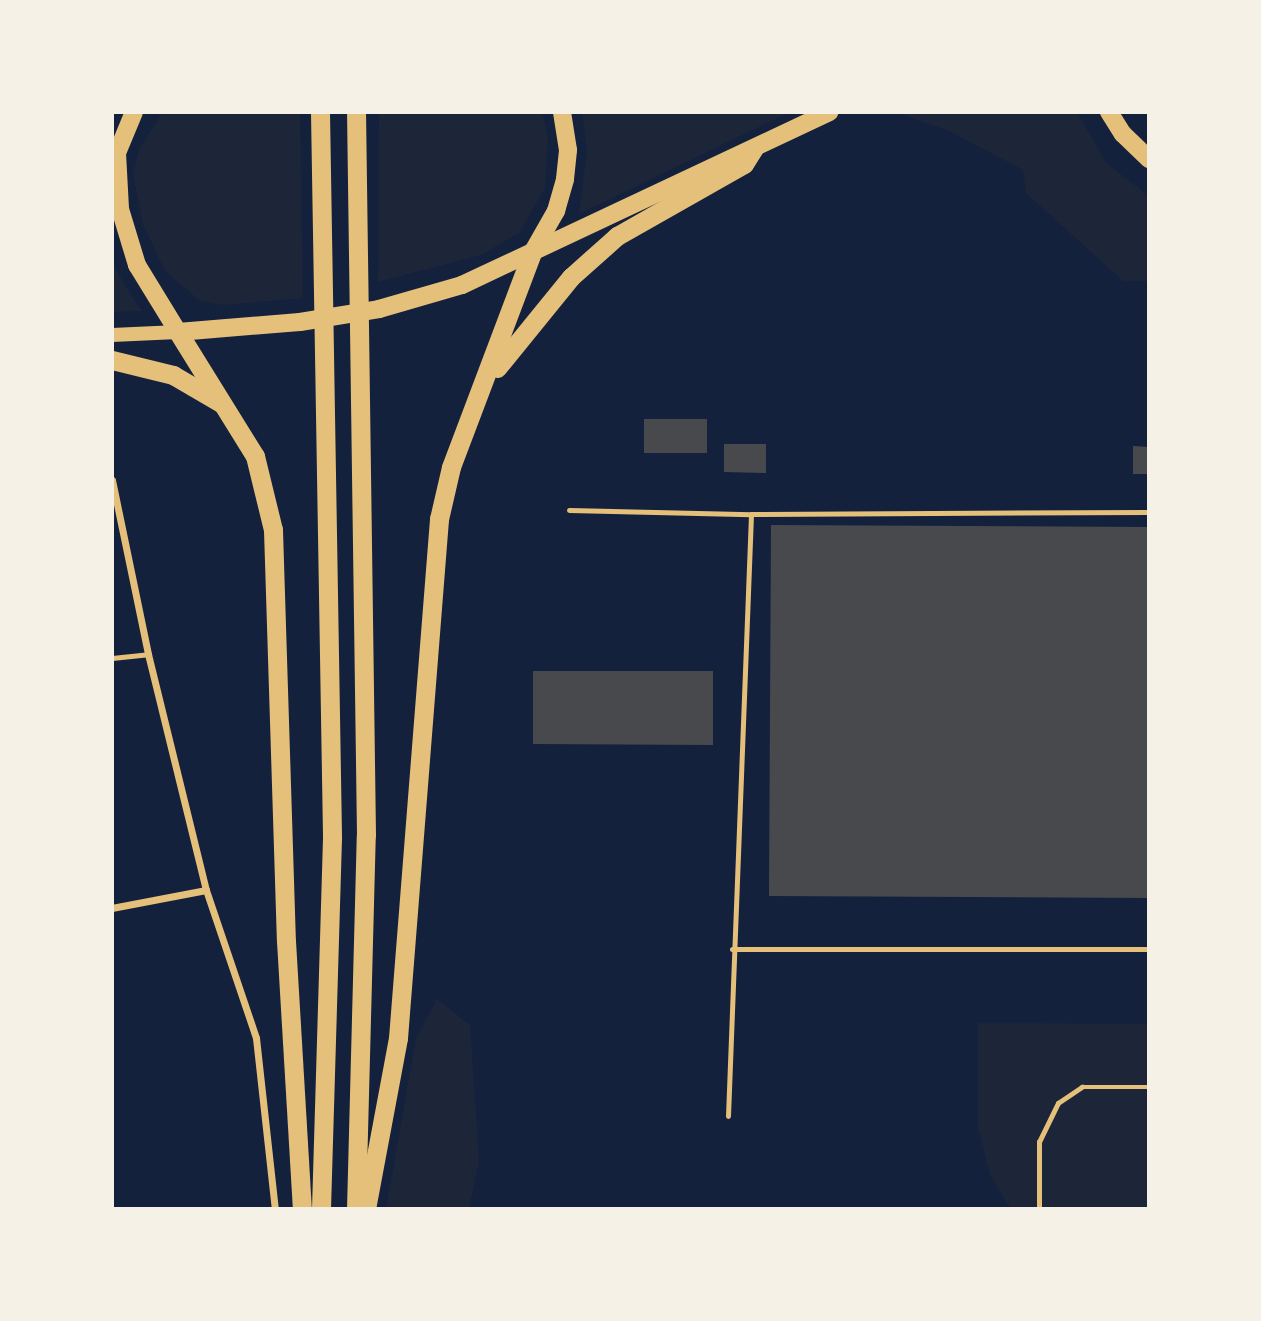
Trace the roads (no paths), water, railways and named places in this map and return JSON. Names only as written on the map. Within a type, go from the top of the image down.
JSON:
[{"type":"highway","points":[[320,112],[332,838],[321,1209]]},
{"type":"highway","points":[[356,112],[366,835],[356,1209]]},
{"type":"highway","points":[[474,405],[505,355],[571,277],[617,236],[744,164],[754,148]]},
{"type":"highway","points":[[366,1209],[398,1038],[439,519],[474,405],[531,256]]},
{"type":"highway","points":[[178,331],[255,456],[273,530],[286,941],[302,1209]]},
{"type":"highway","points":[[112,360],[173,374],[225,405]]},
{"type":"main road","points":[[134,112],[117,153],[120,209],[137,265],[178,331]]},
{"type":"main road","points":[[531,256],[556,211],[565,179],[568,150],[562,112]]},
{"type":"main road","points":[[112,335],[300,322],[379,309],[462,285],[531,256],[829,112]]},
{"type":"main road","points":[[1110,112],[1123,134],[1149,159]]},
{"type":"street","points":[[112,480],[148,654],[206,890],[256,1038],[275,1209]]},
{"type":"street","points":[[112,908],[206,890]]},
{"type":"lane","points":[[569,510],[751,514],[1149,512]]},
{"type":"lane","points":[[728,1116],[732,949],[751,514]]},
{"type":"lane","points":[[112,657],[148,654]]},
{"type":"lane","points":[[732,949],[1149,949]]}]
